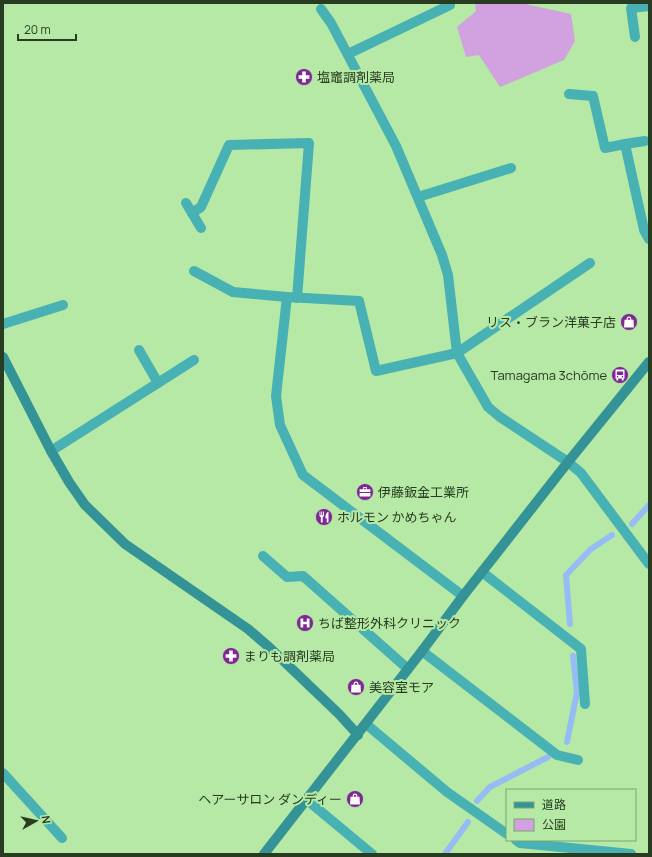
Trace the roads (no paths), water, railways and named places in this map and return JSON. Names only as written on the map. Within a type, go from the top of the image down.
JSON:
[{"type":"street","points":[[348,54],[450,5]]},
{"type":"street","points":[[635,37],[631,8],[649,6]]},
{"type":"street","points":[[321,9],[331,23],[348,54],[396,146],[418,197],[442,255],[448,275],[457,353],[488,407],[500,417],[568,462],[581,473],[649,564]]},
{"type":"street","points":[[569,94],[593,96],[605,148],[645,141]]},
{"type":"street","points":[[192,213],[201,207],[229,145],[309,143],[292,297],[276,396],[280,425],[303,475],[463,596]]},
{"type":"street","points":[[625,144],[644,230],[649,239]]},
{"type":"street","points":[[418,197],[510,168]]},
{"type":"street","points":[[186,203],[201,228]]},
{"type":"street","points":[[194,271],[233,292],[359,301],[376,371],[457,353],[590,263]]},
{"type":"street","points":[[3,324],[63,304]]},
{"type":"street","points":[[139,350],[158,383]]},
{"type":"street","points":[[3,357],[51,451],[69,482],[85,505],[125,544],[248,629],[270,648],[358,734]]},
{"type":"street","points":[[51,451],[194,360]]},
{"type":"street","points":[[264,854],[366,724],[463,596],[649,362]]},
{"type":"street","points":[[263,556],[287,577],[303,576],[408,669]]},
{"type":"street","points":[[482,572],[581,649],[585,704]]},
{"type":"street","points":[[422,651],[557,755],[578,760]]},
{"type":"street","points":[[366,724],[447,792],[506,833]]},
{"type":"street","points":[[3,773],[62,838]]},
{"type":"street","points":[[307,800],[372,854]]},
{"type":"street","points":[[518,841],[631,854]]},
{"type":"waterway","points":[[632,524],[649,505]]},
{"type":"waterway","points":[[570,624],[566,575],[591,549],[612,535]]},
{"type":"waterway","points":[[567,742],[577,692],[573,656]]},
{"type":"waterway","points":[[477,801],[490,787],[548,757]]},
{"type":"waterway","points":[[445,854],[468,822]]},
{"type":"place","name":"塩竈調剤薬局","points":[[304,77]]},
{"type":"place","name":"リス・ブラン洋菓子店","points":[[629,322]]},
{"type":"place","name":"Tamagama 3chōme","points":[[620,375]]},
{"type":"place","name":"伊藤鈑金工業所","points":[[365,492]]},
{"type":"place","name":"ホルモン かめちゃん","points":[[324,517]]},
{"type":"place","name":"ちば整形外科クリニック","points":[[305,623]]},
{"type":"place","name":"まりも調剤薬局","points":[[231,656]]},
{"type":"place","name":"美容室モア","points":[[356,687]]},
{"type":"place","name":"ヘアーサロン ダンディー","points":[[355,799]]}]
